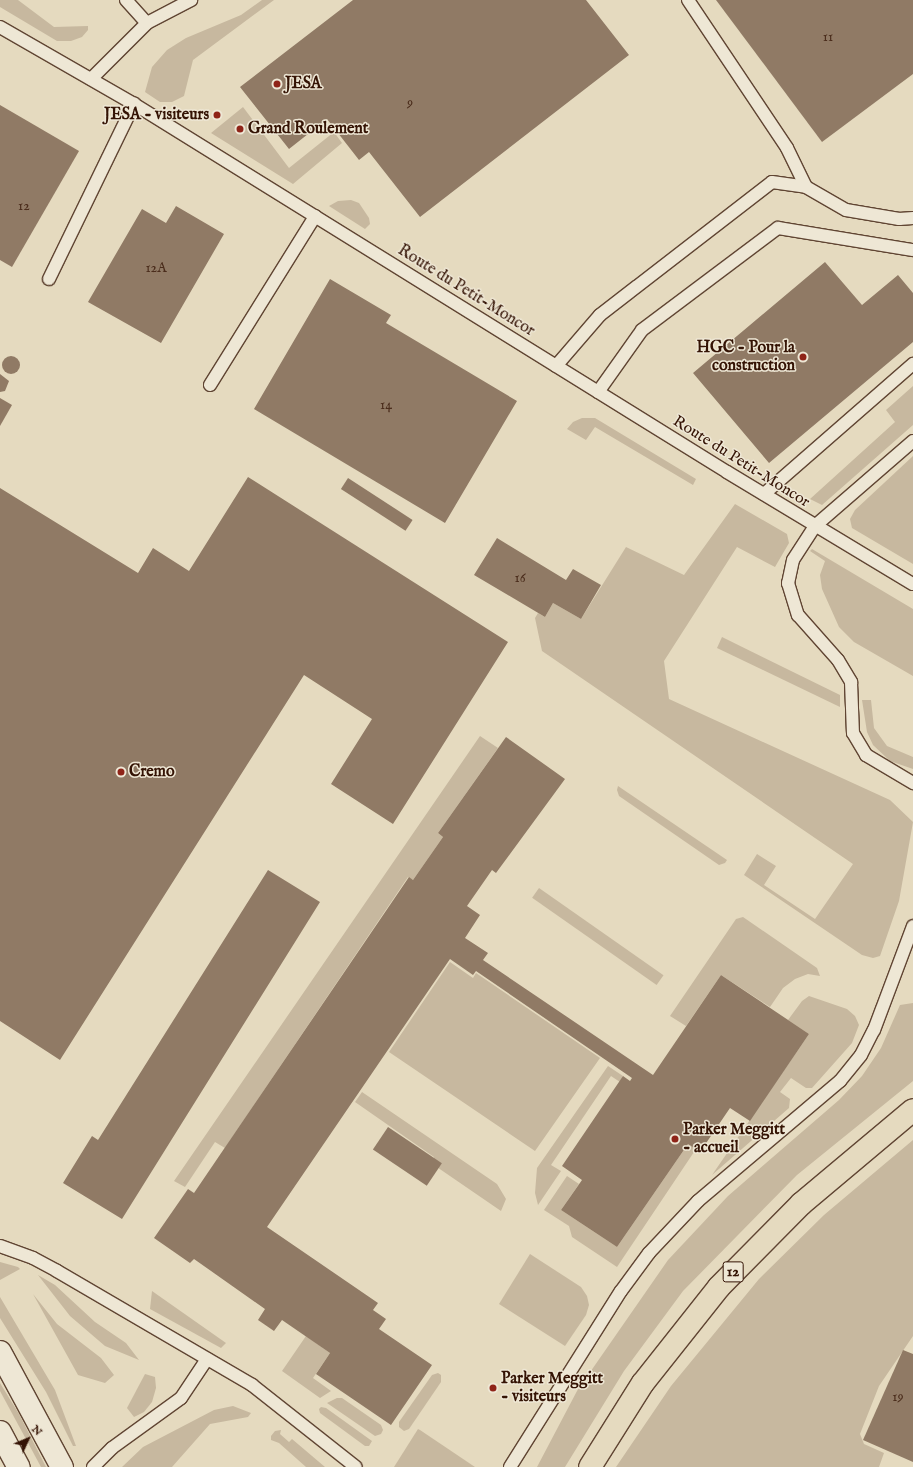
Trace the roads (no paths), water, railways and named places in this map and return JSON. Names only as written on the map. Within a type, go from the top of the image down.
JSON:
[{"type":"highway","name":"12","points":[[590,1467],[643,1383],[719,1287],[801,1204],[913,1110]]},
{"type":"main road","points":[[0,1352],[62,1467]]},
{"type":"main road","points":[[0,1432],[19,1467]]},
{"type":"lane","points":[[126,0],[147,22]]},
{"type":"lane","points":[[91,79],[147,22],[191,0]]},
{"type":"lane","points":[[688,0],[787,148],[806,187]]},
{"type":"lane","name":"Route du Petit-Moncor","points":[[0,27],[134,104],[815,526],[913,584]]},
{"type":"lane","points":[[49,279],[134,104]]},
{"type":"lane","points":[[556,366],[600,315],[772,182],[806,187],[846,210],[899,219],[913,218]]},
{"type":"lane","points":[[210,385],[316,216]]},
{"type":"lane","points":[[598,392],[642,330],[778,228],[913,250]]},
{"type":"lane","points":[[764,494],[913,364]]},
{"type":"lane","points":[[913,442],[815,526],[794,560],[788,583],[798,615],[838,660],[850,682],[853,733],[866,755],[913,783]]},
{"type":"lane","points":[[510,1467],[621,1291],[649,1253],[698,1201],[840,1081],[862,1055],[874,1030],[913,926]]},
{"type":"lane","points":[[0,1246],[32,1258],[58,1271],[252,1385],[356,1467]]},
{"type":"lane","points":[[93,1467],[112,1448],[181,1398],[207,1359]]},
{"type":"place","name":"JESA","points":[[277,84]]},
{"type":"place","name":"JESA - visiteurs","points":[[217,115]]},
{"type":"place","name":"Grand Roulement","points":[[240,129]]},
{"type":"place","name":"HGC - Pour la construction","points":[[803,357]]},
{"type":"place","name":"Cremo","points":[[121,772]]},
{"type":"place","name":"Parker Meggitt - accueil","points":[[675,1139]]},
{"type":"place","name":"Parker Meggitt - visiteurs","points":[[493,1388]]}]
